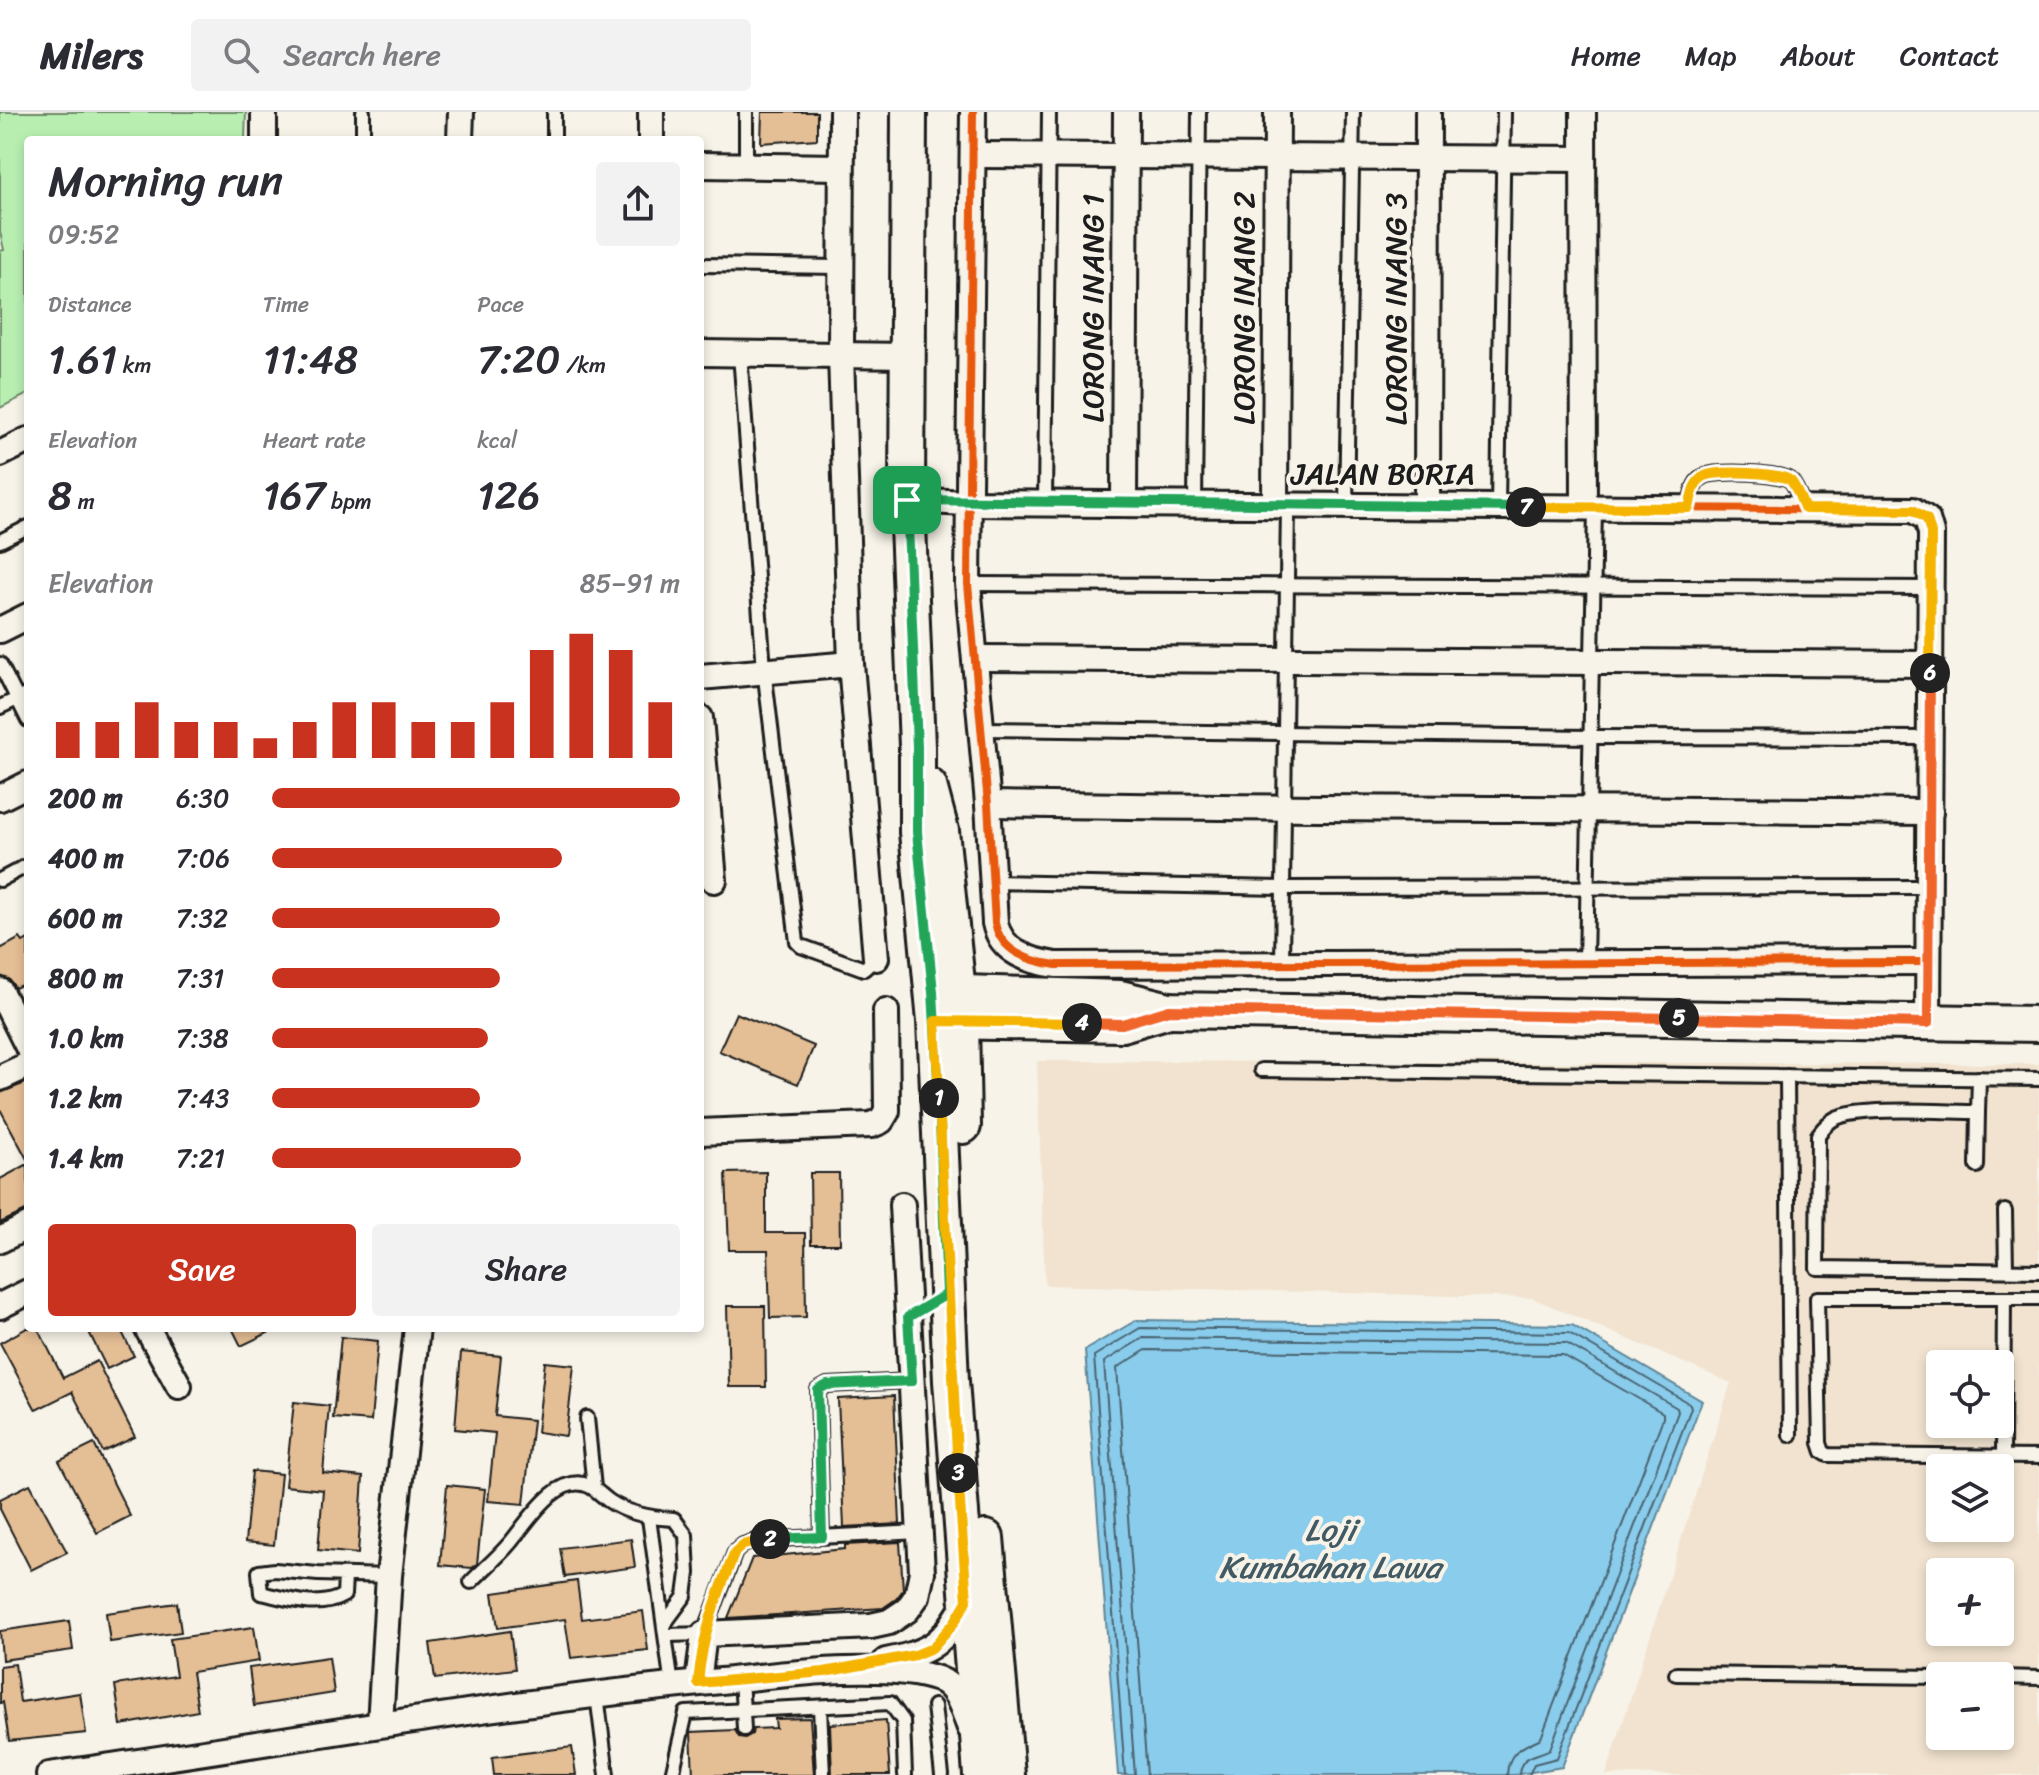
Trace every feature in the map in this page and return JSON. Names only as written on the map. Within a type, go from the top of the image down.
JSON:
[{"type":"main road","points":[[909,112],[907,500],[917,747],[917,832],[963,1130],[989,1769]]},
{"type":"main road","points":[[946,1006],[1122,1024],[1169,1010],[2039,1024]]},
{"type":"main road","points":[[946,1006],[947,1294],[951,1381],[967,1601],[989,1769]]},
{"type":"street","points":[[264,112],[264,136]]},
{"type":"street","points":[[460,136],[461,112]]},
{"type":"street","points":[[651,112],[651,136]]},
{"type":"street","points":[[842,112],[841,355],[851,664],[876,958]]},
{"type":"street","points":[[973,112],[968,584],[997,936],[1011,950],[1043,963],[1928,962]]},
{"type":"street","name":"LORONG INANG 1","points":[[1124,503],[1126,112]]},
{"type":"street","name":"LORONG INANG 2","points":[[1277,112],[1282,505]]},
{"type":"street","name":"LORONG INANG 3","points":[[1427,506],[1428,112]]},
{"type":"street","points":[[1583,112],[1590,508]]},
{"type":"street","points":[[973,155],[1583,159]]},
{"type":"street","points":[[704,165],[841,167]]},
{"type":"street","points":[[704,353],[907,356]]},
{"type":"street","points":[[0,454],[24,442]]},
{"type":"street","name":"JALAN BORIA","points":[[907,500],[1045,504],[1913,510],[1927,519],[1931,533],[1928,1023]]},
{"type":"street","points":[[0,630],[24,618]]},
{"type":"street","points":[[975,658],[1930,664]]},
{"type":"street","points":[[704,676],[851,664]]},
{"type":"street","points":[[704,764],[714,880]]},
{"type":"street","points":[[0,798],[24,786]]},
{"type":"street","points":[[988,804],[1284,810],[1589,808],[1930,812]]},
{"type":"street","points":[[0,991],[24,1039]]},
{"type":"street","points":[[704,1132],[871,1125],[881,1121],[887,1111],[886,1011]]},
{"type":"street","points":[[0,1078],[24,1067]]},
{"type":"street","points":[[698,1683],[704,1634],[871,1626],[889,1622],[907,1610],[921,1585],[902,1205]]},
{"type":"street","points":[[0,1240],[24,1228]]},
{"type":"street","points":[[0,1306],[24,1294]]},
{"type":"street","points":[[908,1317],[947,1294]]},
{"type":"street","points":[[149,1332],[179,1386]]},
{"type":"street","points":[[380,1724],[389,1576],[417,1332]]},
{"type":"street","points":[[911,1374],[951,1381]]},
{"type":"street","points":[[824,1672],[915,1655],[932,1648],[954,1623],[967,1601]]},
{"type":"street","points":[[49,1775],[380,1724],[597,1695],[741,1678],[889,1670],[916,1672],[942,1680],[954,1691],[989,1769]]},
{"type":"lane","points":[[363,112],[363,136]]},
{"type":"lane","points":[[554,112],[554,136]]},
{"type":"lane","points":[[746,112],[746,165]]},
{"type":"lane","points":[[1045,504],[1049,112]]},
{"type":"lane","points":[[1195,505],[1199,112]]},
{"type":"lane","points":[[1346,506],[1353,112]]},
{"type":"lane","points":[[1498,507],[1504,112]]},
{"type":"lane","points":[[704,265],[840,267]]},
{"type":"lane","points":[[740,354],[764,669],[797,942],[864,969],[876,958]]},
{"type":"lane","points":[[1689,508],[1694,485],[1704,476],[1723,473],[1781,475],[1792,482],[1805,509]]},
{"type":"lane","points":[[1282,505],[1287,585],[1282,964]]},
{"type":"lane","points":[[1586,963],[1593,587],[1590,508]]},
{"type":"lane","points":[[0,541],[24,529]]},
{"type":"lane","points":[[968,584],[1931,588]]},
{"type":"lane","points":[[0,664],[23,696],[0,707]]},
{"type":"lane","points":[[981,729],[1929,738]]},
{"type":"lane","points":[[0,880],[24,867]]},
{"type":"lane","points":[[993,882],[1283,888],[1929,887]]},
{"type":"lane","points":[[1261,1070],[2039,1079]]},
{"type":"lane","points":[[1787,1076],[1790,1435]]},
{"type":"lane","points":[[1977,1166],[1979,1078]]},
{"type":"lane","points":[[1978,1112],[1863,1112],[1837,1118],[1825,1125],[1818,1135],[1817,1268],[2039,1271]]},
{"type":"lane","points":[[2005,1211],[2006,1270]]},
{"type":"lane","points":[[1926,1456],[1828,1455],[1823,1452],[1820,1443],[1817,1298],[2039,1298]]},
{"type":"lane","points":[[2003,1454],[2004,1298]]},
{"type":"lane","points":[[822,1537],[818,1390],[827,1385],[911,1374]]},
{"type":"lane","points":[[587,1418],[594,1488]]},
{"type":"lane","points":[[2014,1456],[2039,1457]]},
{"type":"lane","points":[[471,1582],[510,1543],[532,1513],[555,1492],[582,1483],[611,1502],[649,1518],[674,1519],[686,1535],[688,1573],[685,1596],[666,1629]]},
{"type":"lane","points":[[649,1518],[672,1686]]},
{"type":"lane","points":[[666,1629],[704,1634],[735,1552],[743,1545],[758,1540],[920,1532]]},
{"type":"lane","points":[[345,1576],[344,1595],[330,1603],[302,1602],[261,1593],[259,1572],[275,1570],[389,1576]]},
{"type":"lane","points":[[1676,1674],[1926,1677]]},
{"type":"lane","points":[[2014,1677],[2039,1678]]},
{"type":"lane","points":[[741,1678],[744,1729]]},
{"type":"lane","points":[[597,1695],[607,1775]]},
{"type":"lane","points":[[672,1775],[686,1713],[890,1703],[903,1721],[905,1775]]},
{"type":"lane","points":[[934,1706],[942,1775]]},
{"type":"lane","points":[[820,1707],[823,1775]]},
{"type":"shaded area","points":[[1037,1061],[2039,1064],[2039,1775],[1606,1775],[1731,1383],[1532,1298],[1045,1285]]},
{"type":"green space","points":[[0,112],[246,112],[245,136],[24,136],[24,396],[0,408],[0,251],[4,250],[0,232]]},
{"type":"water","name":"Loji Kumbahan Lawa","points":[[1137,1320],[1572,1325],[1702,1401],[1562,1767],[1514,1775],[1118,1775],[1085,1350]]},
{"type":"building","points":[[762,112],[817,112],[817,139],[761,143]]},
{"type":"building","points":[[20,938],[24,941],[24,984],[15,988],[9,979],[0,976],[0,949]]},
{"type":"building","points":[[736,1013],[814,1046],[798,1084],[719,1051]]},
{"type":"building","points":[[24,1084],[24,1154],[0,1109],[0,1093]]},
{"type":"building","points":[[24,1166],[24,1212],[0,1223],[0,1179]]},
{"type":"building","points":[[766,1172],[766,1233],[805,1233],[806,1317],[770,1318],[768,1250],[729,1250],[726,1173]]},
{"type":"building","points":[[810,1173],[839,1173],[840,1244],[811,1244]]},
{"type":"building","points":[[727,1306],[765,1306],[766,1387],[729,1387]]},
{"type":"building","points":[[24,1330],[40,1332],[63,1378],[97,1361],[135,1437],[103,1452],[72,1392],[36,1410],[0,1343]]},
{"type":"building","points":[[89,1332],[122,1332],[134,1356],[107,1369]]},
{"type":"building","points":[[234,1332],[270,1332],[241,1346]]},
{"type":"building","points":[[341,1337],[378,1341],[371,1421],[333,1418]]},
{"type":"building","points":[[461,1352],[501,1356],[495,1416],[533,1420],[524,1504],[488,1501],[495,1433],[455,1429]]},
{"type":"building","points":[[545,1362],[574,1365],[566,1436],[537,1432]]},
{"type":"building","points":[[894,1396],[900,1524],[844,1527],[838,1399]]},
{"type":"building","points":[[294,1402],[329,1406],[323,1473],[363,1477],[358,1554],[318,1550],[323,1490],[285,1486]]},
{"type":"building","points":[[94,1444],[130,1516],[97,1533],[59,1461]]},
{"type":"building","points":[[252,1471],[281,1474],[274,1545],[245,1542]]},
{"type":"building","points":[[30,1484],[67,1552],[31,1570],[0,1509],[0,1499]]},
{"type":"building","points":[[447,1485],[485,1489],[477,1564],[472,1568],[440,1565]]},
{"type":"building","points":[[631,1539],[635,1567],[565,1577],[560,1548]]},
{"type":"building","points":[[900,1542],[903,1590],[883,1608],[728,1618],[752,1558],[845,1549],[845,1545]]},
{"type":"building","points":[[577,1581],[582,1619],[643,1611],[648,1650],[571,1658],[565,1619],[498,1628],[493,1593]]},
{"type":"building","points":[[177,1603],[181,1632],[110,1642],[106,1613]]},
{"type":"building","points":[[69,1621],[73,1650],[2,1660],[0,1631]]},
{"type":"building","points":[[254,1627],[259,1661],[192,1672],[198,1711],[121,1725],[115,1685],[176,1676],[170,1639]]},
{"type":"building","points":[[510,1631],[515,1669],[435,1679],[430,1643]]},
{"type":"building","points":[[329,1657],[334,1693],[254,1706],[249,1668]]},
{"type":"building","points":[[15,1664],[20,1702],[80,1693],[86,1733],[9,1741],[3,1702],[0,1703],[0,1666]]},
{"type":"building","points":[[810,1718],[814,1775],[693,1775],[691,1732],[735,1730],[739,1737],[745,1738],[752,1734],[753,1729],[776,1728],[775,1719]]},
{"type":"building","points":[[886,1720],[890,1775],[832,1775],[830,1724]]},
{"type":"building","points":[[572,1747],[576,1775],[494,1775],[492,1757]]},
{"type":"cycle path","points":[[973,112],[968,584],[988,804],[995,923],[998,933],[1010,948],[1026,958],[1056,965],[1928,962]]},
{"type":"cycle path","points":[[907,500],[967,503],[1913,510],[1927,519],[1931,533],[1928,1023]]},
{"type":"route","points":[[907,500],[917,747],[917,832],[935,1021],[947,1294],[908,1317],[912,1381],[827,1385],[818,1390],[822,1537],[758,1540],[743,1545],[735,1552],[709,1617],[701,1649],[698,1683],[824,1672],[915,1655],[932,1648],[943,1637],[967,1601],[951,1381],[935,1021],[1122,1024],[1169,1010],[1928,1023],[1931,533],[1927,519],[1913,510],[1805,509],[1792,482],[1781,475],[1723,473],[1704,476],[1694,485],[1689,508],[907,500]]}]
